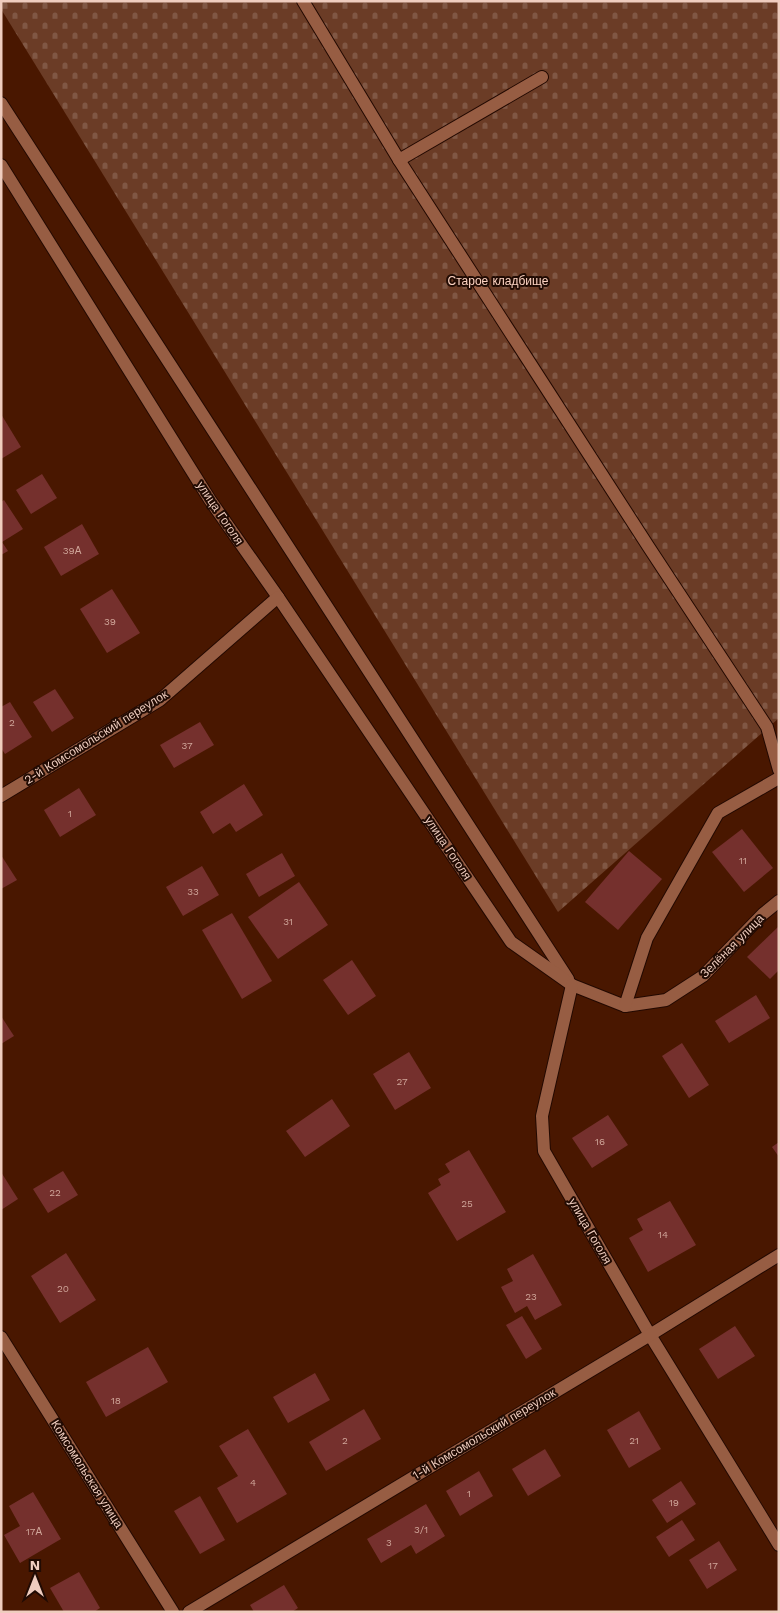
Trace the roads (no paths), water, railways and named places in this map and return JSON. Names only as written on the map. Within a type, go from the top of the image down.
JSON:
[{"type":"street","points":[[303,1],[399,160],[642,538],[767,727],[779,770]]},
{"type":"street","points":[[399,160],[542,77]]},
{"type":"street","points":[[1,103],[572,985]]},
{"type":"street","name":"улица Гоголя","points":[[1,165],[210,500],[278,597],[511,942],[572,985],[542,1116],[544,1151],[650,1335],[779,1545]]},
{"type":"street","name":"2-й Комсомольский переулок","points":[[1,796],[160,700],[278,597]]},
{"type":"street","points":[[625,1006],[647,938],[718,813],[779,778]]},
{"type":"street","name":"Зелёная улица","points":[[572,985],[625,1006],[666,1000],[703,976],[763,914],[779,901]]},
{"type":"street","name":"1-й Комсомольский переулок","points":[[189,1612],[650,1335],[779,1255]]},
{"type":"street","name":"Комсомольская улица","points":[[1,1337],[173,1612]]},
{"type":"park label","name":"Старое кладбище","points":[[498,281]]}]
